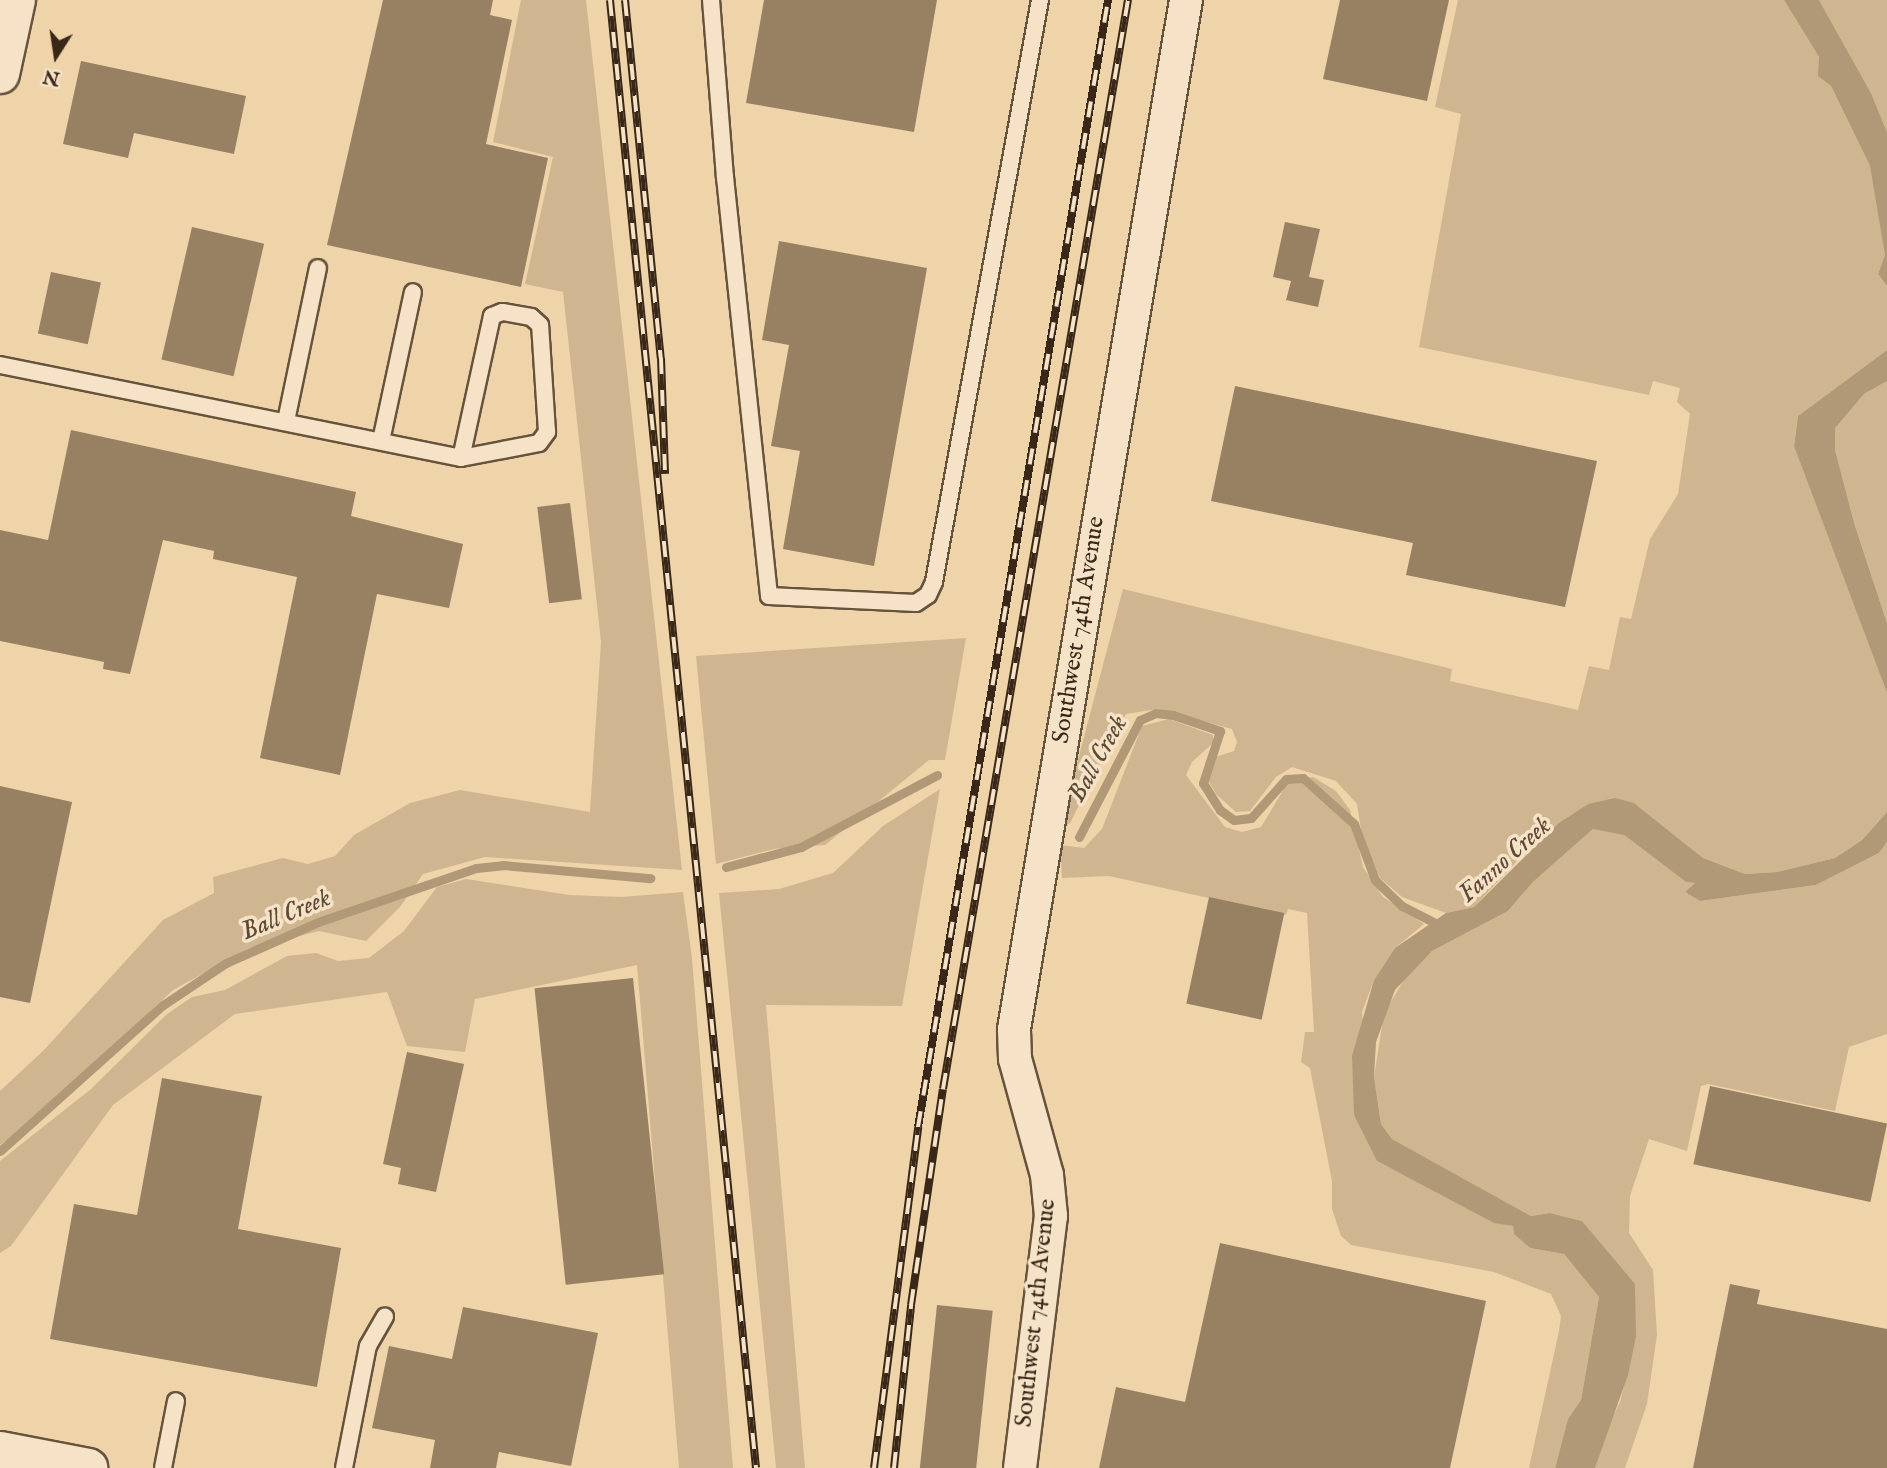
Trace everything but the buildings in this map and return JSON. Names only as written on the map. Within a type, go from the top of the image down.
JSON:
[{"type":"main road","points":[[0,74],[16,0]]},
{"type":"main road","points":[[0,1451],[88,1468]]},
{"type":"street","name":"Southwest 74th Avenue","points":[[1020,1468],[1051,1216],[1048,1175],[1014,1059],[1014,1028],[1186,0]]},
{"type":"lane","points":[[711,0],[728,205],[769,596],[916,603],[928,595],[934,582],[1040,0]]},
{"type":"lane","points":[[286,421],[318,268]]},
{"type":"lane","points":[[381,441],[413,292]]},
{"type":"lane","points":[[0,365],[461,458],[539,443],[547,432],[540,325],[531,317],[502,312],[492,316],[461,458]]},
{"type":"lane","points":[[344,1468],[368,1346],[385,1316]]},
{"type":"lane","points":[[163,1468],[176,1401]]},
{"type":"shaded area","points":[[521,0],[586,0],[682,870],[485,857],[423,874],[400,907],[366,941],[319,931],[248,949],[173,990],[35,1119],[0,1145],[0,1091],[44,1050],[163,920],[214,893],[213,877],[283,858],[308,864],[335,856],[354,835],[410,803],[460,790],[590,812],[601,642],[563,292],[525,284],[553,157],[493,142]]},
{"type":"shaded area","points":[[1458,0],[1784,0],[1819,57],[1819,76],[1831,86],[1870,166],[1883,231],[1885,256],[1878,274],[1887,286],[1887,350],[1798,416],[1794,445],[1887,693],[1887,812],[1862,840],[1835,858],[1777,872],[1745,874],[1703,858],[1634,803],[1588,804],[1530,847],[1474,907],[1446,913],[1402,897],[1380,878],[1362,836],[1357,804],[1336,781],[1292,767],[1276,777],[1250,811],[1236,812],[1216,794],[1204,773],[1206,760],[1234,751],[1237,742],[1232,729],[1158,709],[1126,714],[1070,823],[1060,828],[1123,589],[1452,669],[1450,681],[1578,710],[1589,666],[1609,670],[1620,617],[1631,619],[1650,539],[1678,494],[1690,414],[1677,402],[1680,388],[1653,381],[1649,395],[1419,347],[1461,114],[1435,107]]},
{"type":"shaded area","points":[[1784,0],[1819,0],[1871,93],[1887,132],[1887,286],[1878,274],[1885,255],[1870,166],[1831,86],[1818,76],[1819,57]]},
{"type":"shaded area","points":[[1819,0],[1887,0],[1887,132],[1871,93]]},
{"type":"shaded area","points":[[1887,350],[1887,381],[1864,394],[1835,428],[1835,450],[1855,526],[1887,623],[1887,693],[1794,446],[1798,416]]},
{"type":"shaded area","points":[[1887,381],[1887,623],[1855,526],[1835,450],[1835,427],[1864,394]]},
{"type":"shaded area","points":[[966,638],[945,760],[929,760],[825,845],[774,849],[716,864],[696,656]]},
{"type":"shaded area","points":[[1169,719],[1213,735],[1213,743],[1192,762],[1186,775],[1225,827],[1242,832],[1261,827],[1288,782],[1313,777],[1336,791],[1350,810],[1363,867],[1383,897],[1424,924],[1395,948],[1374,980],[1362,1012],[1377,1161],[1494,1222],[1513,1226],[1514,1234],[1530,1248],[1564,1254],[1599,1297],[1581,1400],[1568,1419],[1555,1468],[1529,1468],[1561,1316],[1551,1294],[1494,1272],[1351,1245],[1341,1236],[1332,1209],[1332,1181],[1310,1068],[1301,1062],[1305,1032],[1314,1032],[1307,913],[1288,909],[1286,915],[1109,876],[1062,878],[1060,845],[1084,848],[1102,829],[1142,726]]},
{"type":"shaded area","points":[[940,789],[902,1006],[766,1005],[805,1468],[776,1468],[719,893],[779,889],[833,873],[883,826]]},
{"type":"shaded area","points":[[1615,798],[1634,803],[1703,858],[1745,874],[1777,872],[1835,858],[1862,840],[1887,812],[1887,842],[1879,853],[1816,885],[1700,901],[1685,892],[1695,883],[1686,882],[1624,835],[1593,829],[1533,882],[1508,911],[1432,951],[1395,990],[1376,1042],[1374,1077],[1381,1124],[1392,1139],[1531,1216],[1550,1213],[1582,1221],[1635,1284],[1636,1337],[1628,1375],[1595,1468],[1555,1468],[1568,1419],[1581,1400],[1599,1297],[1564,1254],[1530,1248],[1514,1234],[1513,1226],[1494,1223],[1377,1161],[1354,1115],[1352,1056],[1374,980],[1395,948],[1446,913],[1474,907],[1559,823],[1588,804]]},
{"type":"shaded area","points":[[1606,828],[1624,835],[1686,882],[1695,883],[1685,892],[1700,901],[1816,885],[1879,853],[1887,842],[1887,1034],[1849,1047],[1835,1111],[1708,1084],[1701,1086],[1687,1151],[1649,1139],[1630,1196],[1629,1233],[1653,1270],[1657,1335],[1647,1404],[1625,1468],[1595,1468],[1602,1439],[1620,1402],[1636,1337],[1596,1238],[1582,1221],[1550,1213],[1531,1216],[1392,1139],[1381,1124],[1374,1077],[1384,1013],[1410,970],[1432,951],[1508,911],[1533,882],[1593,829]]},
{"type":"shaded area","points":[[466,879],[569,895],[622,897],[683,892],[692,958],[733,1468],[679,1468],[637,965],[475,999],[465,1052],[407,1046],[387,992],[235,1014],[113,1105],[11,1246],[0,1253],[0,1161],[91,1089],[167,1014],[192,997],[225,990],[287,956],[316,953],[338,961],[369,958],[404,931],[437,887]]},
{"type":"waterway","name":"Ball Creek","points":[[1079,837],[1140,720],[1156,713],[1173,715],[1220,731],[1203,783],[1220,810],[1234,820],[1251,818],[1286,779],[1303,778],[1354,824],[1375,880],[1402,906],[1441,926]]},
{"type":"waterway","name":"Ball Creek","points":[[726,867],[801,847],[937,775]]},
{"type":"waterway","name":"Ball Creek","points":[[0,1151],[163,1005],[226,963],[318,922],[476,868],[503,865],[650,878]]},
{"type":"railway","points":[[610,0],[756,1468]]},
{"type":"railway","points":[[625,0],[661,358],[665,474]]},
{"type":"railway","points":[[874,1468],[918,1127],[1108,0]]},
{"type":"railway","points":[[894,1468],[911,1305],[943,1089],[1128,0]]},
{"type":"water label","name":"Fanno Creek","points":[[1505,860]]}]
